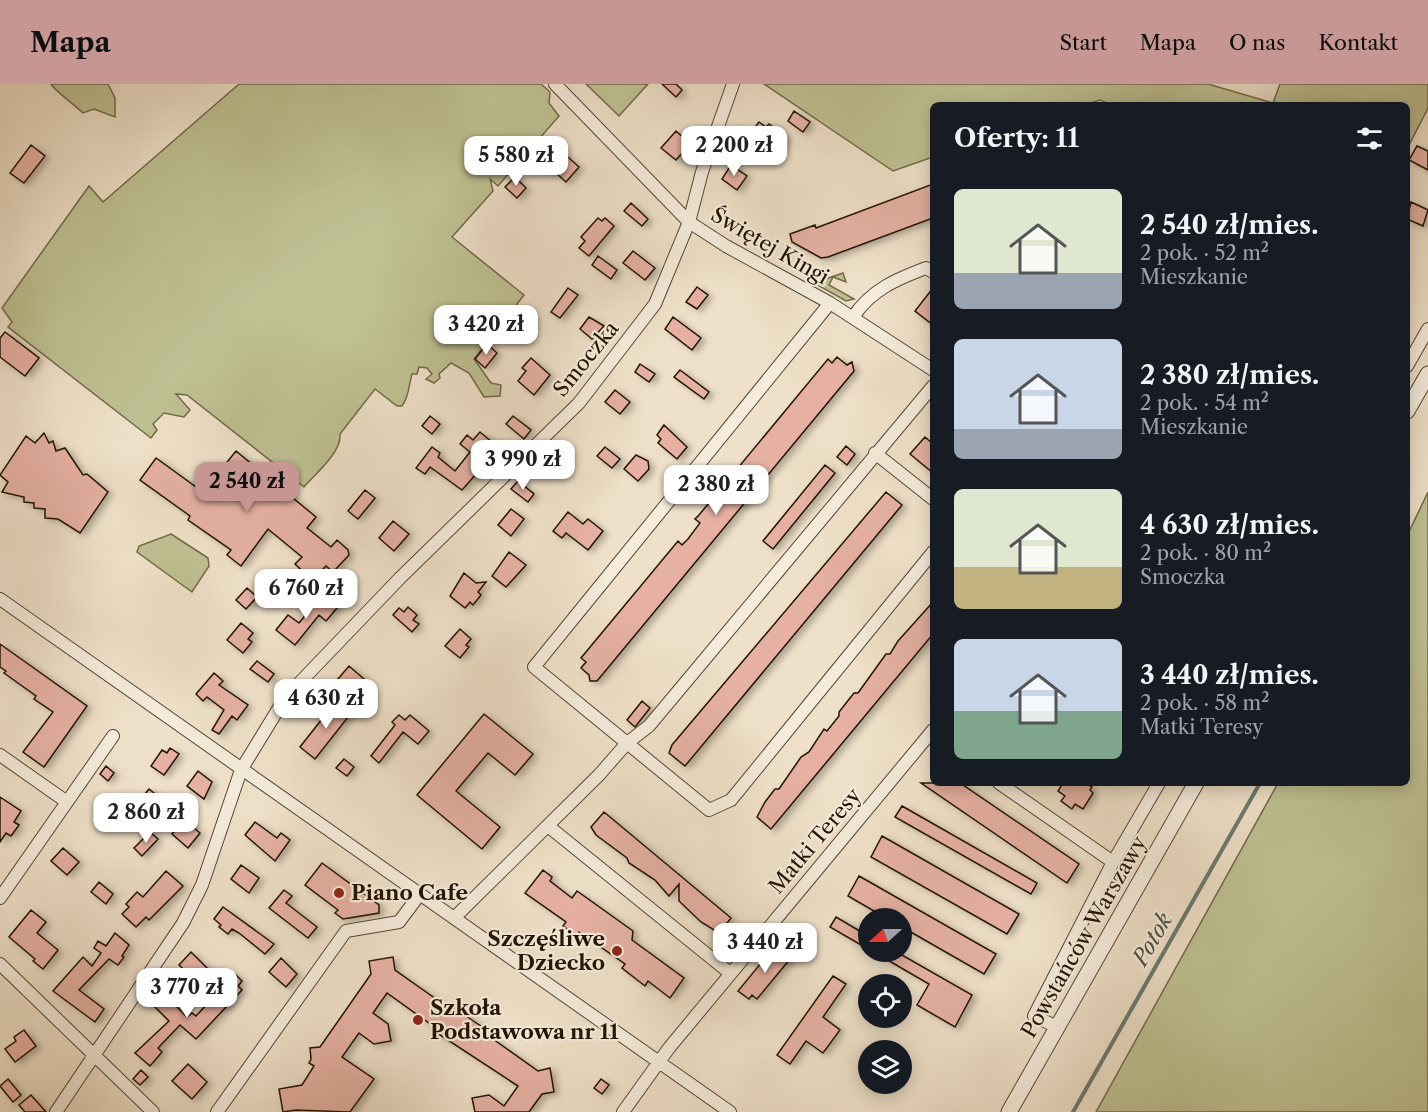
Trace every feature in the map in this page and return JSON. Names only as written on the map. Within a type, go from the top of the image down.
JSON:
[{"type":"street","name":"Świętej Kingi","points":[[555,84],[689,222],[726,246],[854,317],[930,368]]},
{"type":"street","name":"Smoczka","points":[[56,1112],[186,916],[206,875],[241,770],[285,698],[400,578],[579,403],[655,304],[689,222],[702,172],[733,84]]},
{"type":"street","points":[[854,317],[866,300],[878,290],[930,268]]},
{"type":"street","points":[[830,303],[534,667],[709,810],[731,800],[930,556]]},
{"type":"street","points":[[1410,361],[1428,329]]},
{"type":"street","points":[[1410,406],[1428,374]]},
{"type":"street","points":[[454,918],[599,775],[627,743],[650,726],[930,389]]},
{"type":"street","points":[[875,453],[930,497]]},
{"type":"street","points":[[0,599],[730,1112]]},
{"type":"street","points":[[0,898],[113,736]]},
{"type":"street","name":"Matki Teresy","points":[[623,1112],[659,1061],[730,974],[930,736]]},
{"type":"street","points":[[0,755],[67,802]]},
{"type":"street","points":[[1003,786],[1113,862]]},
{"type":"street","points":[[1057,1028],[1034,1016],[1113,862],[1157,786]]},
{"type":"street","name":"Powstańców Warszawy","points":[[1009,1112],[1194,786]]},
{"type":"street","points":[[548,826],[730,974]]},
{"type":"street","points":[[217,1112],[346,931],[399,922],[420,894]]},
{"type":"street","points":[[0,964],[153,1112]]},
{"type":"green space","points":[[51,84],[108,84],[115,98],[115,117],[94,109],[83,113]]},
{"type":"green space","points":[[239,84],[541,84],[550,92],[549,103],[559,116],[498,186],[490,179],[493,191],[452,237],[524,295],[474,359],[491,383],[501,385],[500,396],[484,397],[469,373],[451,363],[439,374],[440,378],[434,383],[426,379],[432,374],[427,368],[419,367],[417,374],[412,374],[402,406],[397,406],[375,389],[340,434],[337,448],[332,455],[304,487],[187,395],[176,394],[190,410],[184,417],[164,413],[153,424],[157,430],[151,438],[8,327],[12,322],[2,308],[89,186],[103,202]]},
{"type":"green space","points":[[586,84],[648,84],[619,116]]},
{"type":"green space","points":[[764,84],[1208,84],[1270,102],[1104,102],[1100,100],[1094,102],[930,102],[930,158],[893,171]]},
{"type":"green space","points":[[1280,84],[1428,84],[1428,108],[1410,143],[1410,102],[1273,102]]},
{"type":"green space","points":[[843,273],[846,282],[833,277],[829,285],[854,299],[846,301],[814,283]]},
{"type":"green space","points":[[1428,492],[1428,1112],[1096,1112],[1276,786],[1410,786],[1410,530]]},
{"type":"green space","points":[[171,534],[208,558],[209,566],[192,592],[137,552],[139,546]]},
{"type":"building","points":[[662,84],[676,84],[682,90],[676,97]]},
{"type":"building","points":[[794,111],[810,122],[803,132],[788,121]]},
{"type":"building","points":[[759,122],[766,127],[769,124],[786,137],[778,154],[772,154],[748,136]]},
{"type":"building","points":[[676,131],[690,144],[676,160],[661,148]]},
{"type":"building","points":[[31,145],[45,156],[24,183],[10,173]]},
{"type":"building","points":[[1417,146],[1428,151],[1428,170],[1410,161]]},
{"type":"building","points":[[560,150],[579,167],[566,182],[547,165]]},
{"type":"building","points":[[731,165],[747,176],[737,190],[722,179]]},
{"type":"building","points":[[515,177],[526,188],[517,198],[505,187]]},
{"type":"building","points":[[930,185],[930,219],[821,258],[792,242],[790,234],[815,225],[816,228]]},
{"type":"building","points":[[1411,202],[1428,210],[1423,226],[1410,220]]},
{"type":"building","points":[[631,203],[648,219],[642,226],[624,211]]},
{"type":"building","points":[[598,218],[602,221],[605,218],[614,226],[589,256],[579,248],[585,241],[581,237]]},
{"type":"building","points":[[633,251],[655,268],[645,280],[623,263]]},
{"type":"building","points":[[598,256],[617,270],[611,279],[592,265]]},
{"type":"building","points":[[697,287],[708,295],[697,309],[686,302]]},
{"type":"building","points":[[568,288],[578,295],[560,318],[551,312]]},
{"type":"building","points":[[930,292],[930,323],[915,311]]},
{"type":"building","points":[[589,317],[604,326],[592,339],[580,329]]},
{"type":"building","points":[[673,317],[701,338],[692,350],[665,329]]},
{"type":"building","points":[[5,332],[39,358],[25,376],[0,357],[0,338]]},
{"type":"building","points":[[487,344],[497,353],[485,368],[475,359]]},
{"type":"building","points":[[837,357],[847,365],[852,362],[854,371],[597,681],[590,681],[589,675],[581,668],[586,662],[581,658],[678,541],[682,545],[688,539],[700,523],[695,519],[828,359],[832,363]]},
{"type":"building","points":[[531,358],[550,375],[534,395],[518,381],[526,371],[522,368]]},
{"type":"building","points":[[640,364],[655,374],[649,382],[635,372]]},
{"type":"building","points":[[680,370],[709,392],[704,399],[674,377]]},
{"type":"building","points":[[615,390],[630,402],[620,414],[605,402]]},
{"type":"building","points":[[430,416],[440,424],[432,434],[422,426]]},
{"type":"building","points":[[513,416],[531,430],[524,439],[506,424]]},
{"type":"building","points":[[664,425],[687,447],[677,459],[658,443],[661,439],[657,435]]},
{"type":"building","points":[[480,432],[499,448],[462,490],[430,467],[425,474],[416,468],[432,447],[440,453],[438,457],[455,471],[470,452],[460,444],[467,435],[473,440]]},
{"type":"building","points":[[44,433],[49,443],[53,441],[56,451],[65,448],[83,475],[87,474],[108,492],[80,533],[58,519],[45,518],[45,509],[34,508],[34,503],[24,502],[24,497],[2,492],[8,482],[0,475],[26,436],[35,443]]},
{"type":"building","points":[[925,437],[930,441],[930,471],[910,454]]},
{"type":"building","points":[[846,446],[855,454],[847,465],[837,457]]},
{"type":"building","points":[[605,447],[620,459],[612,468],[597,456]]},
{"type":"building","points":[[236,451],[316,517],[307,528],[331,547],[337,540],[348,550],[349,555],[333,572],[326,566],[312,580],[295,564],[302,557],[268,529],[241,566],[227,555],[231,550],[188,520],[190,516],[140,480],[156,458],[203,492]]},
{"type":"building","points":[[636,455],[648,461],[649,469],[638,481],[624,469]]},
{"type":"building","points":[[825,465],[835,473],[773,549],[763,541]]},
{"type":"building","points":[[518,481],[534,494],[528,502],[511,489]]},
{"type":"building","points":[[365,490],[375,498],[358,519],[348,511]]},
{"type":"building","points":[[886,492],[902,505],[685,766],[669,753],[672,745]]},
{"type":"building","points":[[511,509],[524,519],[511,536],[498,525]]},
{"type":"building","points":[[568,512],[583,524],[588,519],[603,531],[588,550],[566,533],[562,538],[553,531]]},
{"type":"building","points":[[393,521],[409,534],[394,551],[379,538]]},
{"type":"building","points":[[509,552],[526,565],[506,587],[492,576]]},
{"type":"building","points":[[464,573],[476,583],[486,582],[478,592],[481,595],[473,605],[470,602],[465,608],[450,596]]},
{"type":"building","points":[[247,588],[257,597],[246,609],[236,600]]},
{"type":"building","points":[[322,595],[337,608],[326,621],[319,615],[295,645],[276,630],[288,615],[299,623]]},
{"type":"building","points":[[930,605],[930,638],[771,829],[757,817],[765,802],[775,789],[779,789],[801,757],[809,752],[824,729],[827,731],[839,716],[839,712],[854,693],[858,693],[898,641]]},
{"type":"building","points":[[408,607],[417,615],[413,620],[419,624],[412,632],[393,615],[399,608],[404,612]]},
{"type":"building","points":[[241,623],[253,633],[248,639],[252,642],[243,653],[227,640]]},
{"type":"building","points":[[460,629],[471,639],[466,645],[469,647],[460,658],[445,646]]},
{"type":"building","points":[[0,644],[87,706],[44,767],[23,752],[53,712],[34,699],[36,696],[4,673],[6,671],[0,667]]},
{"type":"building","points":[[257,661],[274,674],[268,682],[250,669]]},
{"type":"building","points":[[349,666],[364,679],[353,692],[338,679]]},
{"type":"building","points":[[214,673],[223,681],[219,685],[248,705],[237,720],[232,716],[219,734],[212,730],[224,710],[207,697],[203,701],[196,694]]},
{"type":"building","points":[[337,700],[352,712],[315,759],[300,747]]},
{"type":"building","points":[[642,701],[650,708],[635,727],[627,720]]},
{"type":"building","points":[[484,714],[533,754],[515,775],[488,753],[456,791],[500,827],[482,849],[417,795]]},
{"type":"building","points":[[399,715],[405,720],[410,715],[429,731],[418,744],[403,732],[379,763],[371,756],[395,725],[392,722]]},
{"type":"building","points":[[170,748],[179,754],[164,775],[151,766],[162,750],[167,753]]},
{"type":"building","points":[[344,759],[354,767],[347,776],[336,768]]},
{"type":"building","points":[[106,766],[114,773],[108,781],[100,774]]},
{"type":"building","points":[[198,771],[212,782],[204,799],[187,786]]},
{"type":"building","points":[[921,783],[930,783],[930,786],[964,786],[1079,864],[1067,883]]},
{"type":"building","points":[[1061,786],[1090,786],[1093,793],[1083,809],[1075,804],[1072,809],[1061,801],[1065,796],[1058,791]]},
{"type":"building","points":[[149,789],[158,796],[141,817],[132,810]]},
{"type":"building","points":[[0,797],[21,811],[14,822],[19,825],[11,836],[6,833],[0,842]]},
{"type":"building","points":[[902,806],[1037,883],[1031,894],[895,817]]},
{"type":"building","points":[[604,812],[731,918],[719,933],[701,922],[679,901],[679,884],[669,896],[655,880],[629,863],[627,858],[596,835],[591,827]]},
{"type":"building","points":[[184,820],[200,833],[188,848],[172,834]]},
{"type":"building","points":[[255,822],[277,838],[281,833],[290,840],[275,861],[245,835]]},
{"type":"building","points":[[150,832],[158,839],[142,856],[134,848]]},
{"type":"building","points":[[882,836],[1019,914],[1007,934],[871,857]]},
{"type":"building","points":[[63,848],[79,862],[67,875],[51,861]]},
{"type":"building","name":"Piano Cafe","points":[[322,863],[379,905],[379,913],[343,919],[335,913],[338,910],[305,885]]},
{"type":"building","points":[[241,865],[259,878],[249,893],[231,879]]},
{"type":"building","points":[[543,870],[552,877],[550,881],[572,898],[577,891],[633,931],[632,940],[684,978],[670,998],[648,981],[645,986],[622,968],[625,964],[579,932],[577,936],[563,926],[566,922],[525,893]]},
{"type":"building","points":[[166,871],[183,886],[149,920],[146,917],[136,927],[122,914],[129,907],[126,904],[137,892],[143,897]]},
{"type":"building","points":[[859,876],[996,954],[984,974],[912,933],[912,908],[869,908],[848,896]]},
{"type":"building","points":[[99,882],[113,894],[106,904],[91,892]]},
{"type":"building","points":[[284,890],[292,896],[286,903],[317,927],[308,938],[269,908]]},
{"type":"building","points":[[223,907],[274,944],[265,954],[239,933],[232,929],[228,934],[219,927],[221,925],[214,919]]},
{"type":"building","points":[[31,910],[46,922],[37,933],[58,950],[43,969],[9,937]]},
{"type":"building","points":[[836,917],[858,930],[858,943],[830,927]]},
{"type":"building","points":[[115,933],[129,945],[122,956],[124,957],[118,965],[109,959],[79,990],[104,1009],[95,1022],[53,991],[83,957],[92,966],[101,953],[94,948],[98,941],[106,946]]},
{"type":"building","points":[[775,946],[790,959],[757,999],[752,995],[749,999],[738,991]]},
{"type":"building","points":[[191,952],[210,971],[202,979],[198,975],[194,979],[179,965]]},
{"type":"building","points":[[393,957],[395,970],[446,1006],[448,1003],[488,1031],[486,1034],[538,1071],[550,1068],[554,1092],[542,1094],[529,1112],[475,1112],[472,1098],[489,1095],[504,1106],[518,1086],[431,1029],[433,1026],[387,993],[373,1013],[388,1024],[391,1041],[374,1044],[359,1033],[342,1057],[374,1079],[350,1112],[296,1110],[283,1112],[279,1089],[302,1085],[314,1066],[309,1063],[310,1048],[320,1047],[371,974],[369,961]]},
{"type":"building","points":[[281,958],[297,974],[286,987],[269,972]]},
{"type":"building","points":[[912,961],[972,995],[955,1027],[917,1005],[929,984],[891,962]]},
{"type":"building","points":[[235,974],[242,981],[238,986],[242,990],[196,1039],[180,1025],[158,1048],[162,1052],[150,1066],[135,1053],[169,1021],[152,1004],[163,993],[187,1017],[192,1013],[196,1016]]},
{"type":"building","points":[[833,976],[846,984],[823,1017],[840,1030],[823,1053],[806,1041],[790,1064],[777,1055]]},
{"type":"building","points":[[24,1030],[36,1046],[15,1062],[5,1049],[16,1041],[14,1037]]},
{"type":"building","points":[[188,1064],[207,1082],[192,1099],[172,1081]]},
{"type":"building","points":[[141,1070],[148,1077],[140,1085],[133,1079]]},
{"type":"building","points":[[8,1079],[21,1095],[13,1102],[0,1086]]},
{"type":"building","points":[[601,1079],[609,1085],[602,1094],[594,1088]]},
{"type":"building","points":[[31,1095],[46,1112],[25,1112],[19,1105]]},
{"type":"waterway","name":"Potok","points":[[1073,1112],[1258,786]]},
{"type":"place","name":"Piano Cafe","points":[[339,893]]},
{"type":"place","name":"Szczęśliwe Dziecko","points":[[617,951]]},
{"type":"place","name":"Szkoła Podstawowa nr 11","points":[[418,1020]]}]
